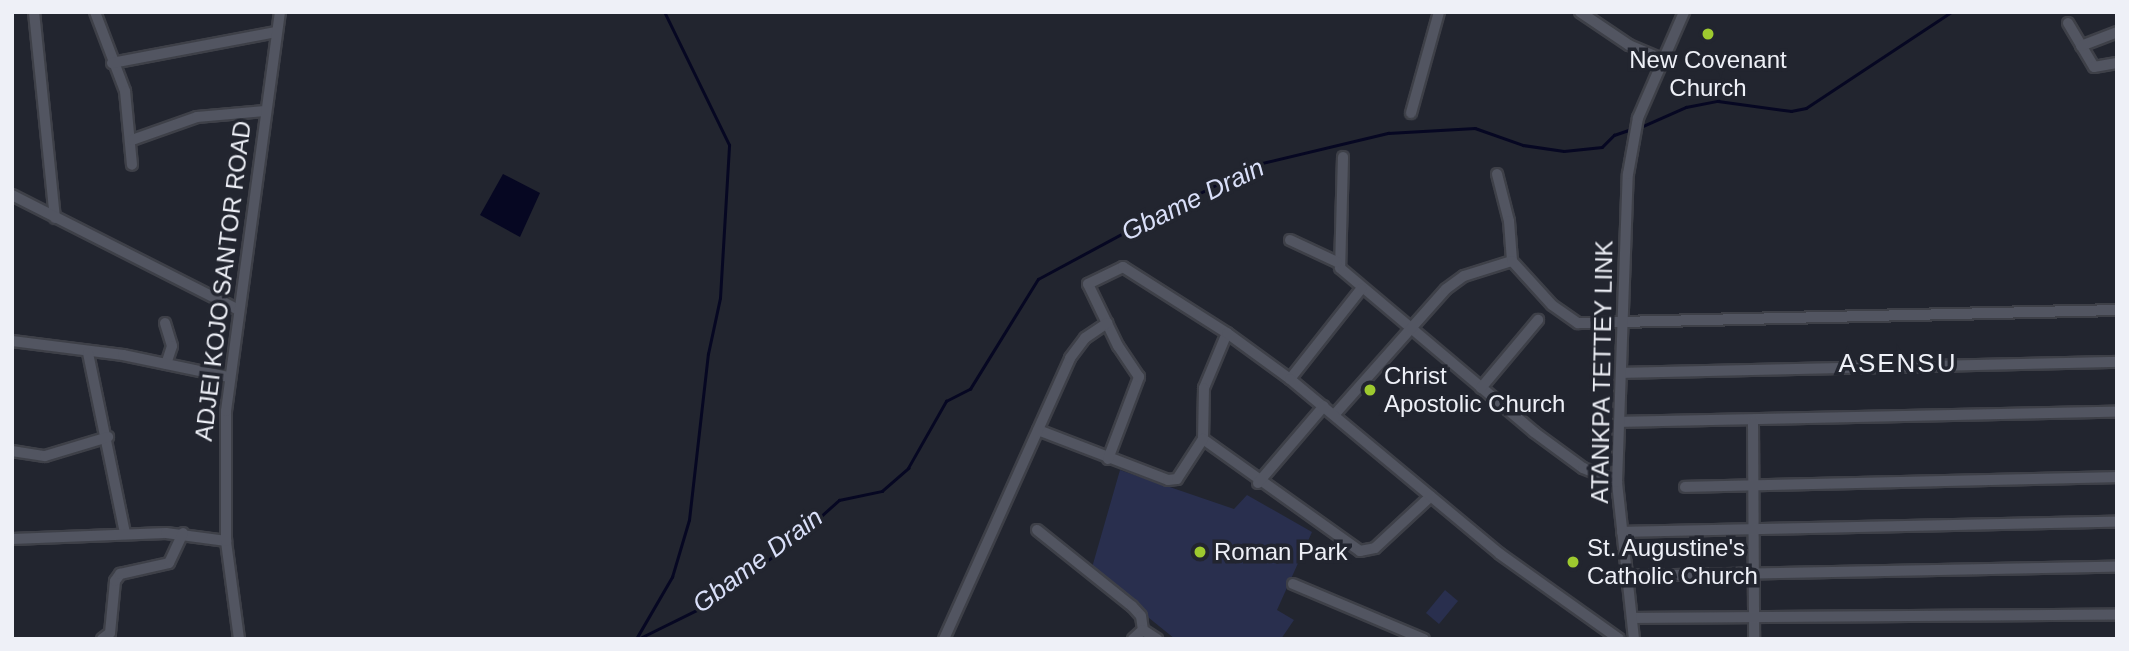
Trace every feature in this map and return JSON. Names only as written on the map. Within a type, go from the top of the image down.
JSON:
[{"type":"street","points":[[34,12],[55,218]]},
{"type":"street","points":[[96,12],[112,63],[125,91],[132,140],[132,165]]},
{"type":"street","name":"ADJEI KOJO SANTOR ROAD","points":[[239,639],[226,541],[228,377],[280,12]]},
{"type":"street","points":[[1411,113],[1439,12]]},
{"type":"street","points":[[1580,12],[1629,45],[1662,59]]},
{"type":"street","name":"ATANKPA TETTEY LINK","points":[[1634,639],[1617,482],[1631,148],[1638,118],[1684,12]]},
{"type":"street","points":[[2068,23],[2097,69],[2117,63]]},
{"type":"street","points":[[112,63],[276,32]]},
{"type":"street","points":[[2081,46],[2117,32]]},
{"type":"street","points":[[132,140],[197,117],[265,111]]},
{"type":"street","points":[[1337,262],[1343,157]]},
{"type":"street","points":[[1497,174],[1509,221],[1513,261],[1569,320],[2117,310]]},
{"type":"street","points":[[12,195],[237,309]]},
{"type":"street","points":[[1290,240],[1337,262],[1361,289],[1481,388],[1583,468],[1617,482]]},
{"type":"street","points":[[1335,414],[1409,328],[1464,276],[1513,261]]},
{"type":"street","points":[[1108,459],[1139,377],[1088,284],[1123,267],[1227,333],[1290,379],[1500,554],[1619,639]]},
{"type":"street","points":[[1290,379],[1361,289]]},
{"type":"street","points":[[1481,388],[1538,320]]},
{"type":"street","points":[[165,323],[172,346],[166,364]]},
{"type":"street","points":[[944,639],[1076,347],[1107,323]]},
{"type":"street","points":[[1038,430],[1108,459],[1177,479],[1203,439],[1204,388],[1227,333]]},
{"type":"street","points":[[12,341],[88,354],[123,355],[228,377]]},
{"type":"street","points":[[88,354],[90,375],[108,437],[125,533]]},
{"type":"street","points":[[1622,373],[2117,362]]},
{"type":"street","points":[[1258,483],[1324,406]]},
{"type":"street","points":[[1619,422],[1753,422],[2117,412]]},
{"type":"street","points":[[1753,422],[1754,639]]},
{"type":"street","points":[[12,451],[45,456],[108,437]]},
{"type":"street","points":[[1203,439],[1258,483],[1366,552],[1431,496]]},
{"type":"street","points":[[1685,487],[2117,477]]},
{"type":"street","points":[[1622,532],[2117,522]]},
{"type":"street","points":[[1037,530],[1132,606],[1141,616],[1143,630],[1157,639]]},
{"type":"street","points":[[12,539],[183,533],[226,541]]},
{"type":"street","points":[[102,639],[110,633],[115,581],[120,573],[169,563],[183,533]]},
{"type":"street","points":[[1626,576],[2117,567]]},
{"type":"street","points":[[1293,584],[1424,639]]},
{"type":"street","points":[[1632,618],[2117,615]]},
{"type":"street","points":[[1133,639],[1143,630]]},
{"type":"shaded area","points":[[503,174],[540,193],[520,237],[480,215]]},
{"type":"shaded area","name":"Roman Park","points":[[1120,470],[1234,509],[1247,495],[1312,532],[1277,610],[1294,620],[1281,639],[1175,639],[1091,571]]},
{"type":"shaded area","points":[[1445,590],[1458,601],[1439,624],[1426,613]]},
{"type":"waterway","name":"Gbame Drain","points":[[636,639],[672,577],[689,520],[708,354],[720,298],[729,145],[664,12]]},
{"type":"waterway","name":"Gbame Drain","points":[[1641,127],[1686,107],[1718,101],[1791,111],[1806,108],[1951,12]]},
{"type":"waterway","name":"Gbame Drain","points":[[638,639],[703,607],[789,545],[839,500],[882,491],[908,468],[946,401],[970,389],[1038,279],[1170,208],[1258,164],[1388,133],[1475,128],[1523,145],[1564,151],[1602,147],[1614,135],[1634,128]]},
{"type":"place","name":"New Covenant Church","points":[[1708,34]]},
{"type":"place","name":"Christ Apostolic Church","points":[[1370,390]]},
{"type":"place","name":"Roman Park","points":[[1200,552]]},
{"type":"place","name":"St. Augustine's Catholic Church","points":[[1573,562]]},
{"type":"district","name":"ASENSU","points":[[1898,364]]}]
